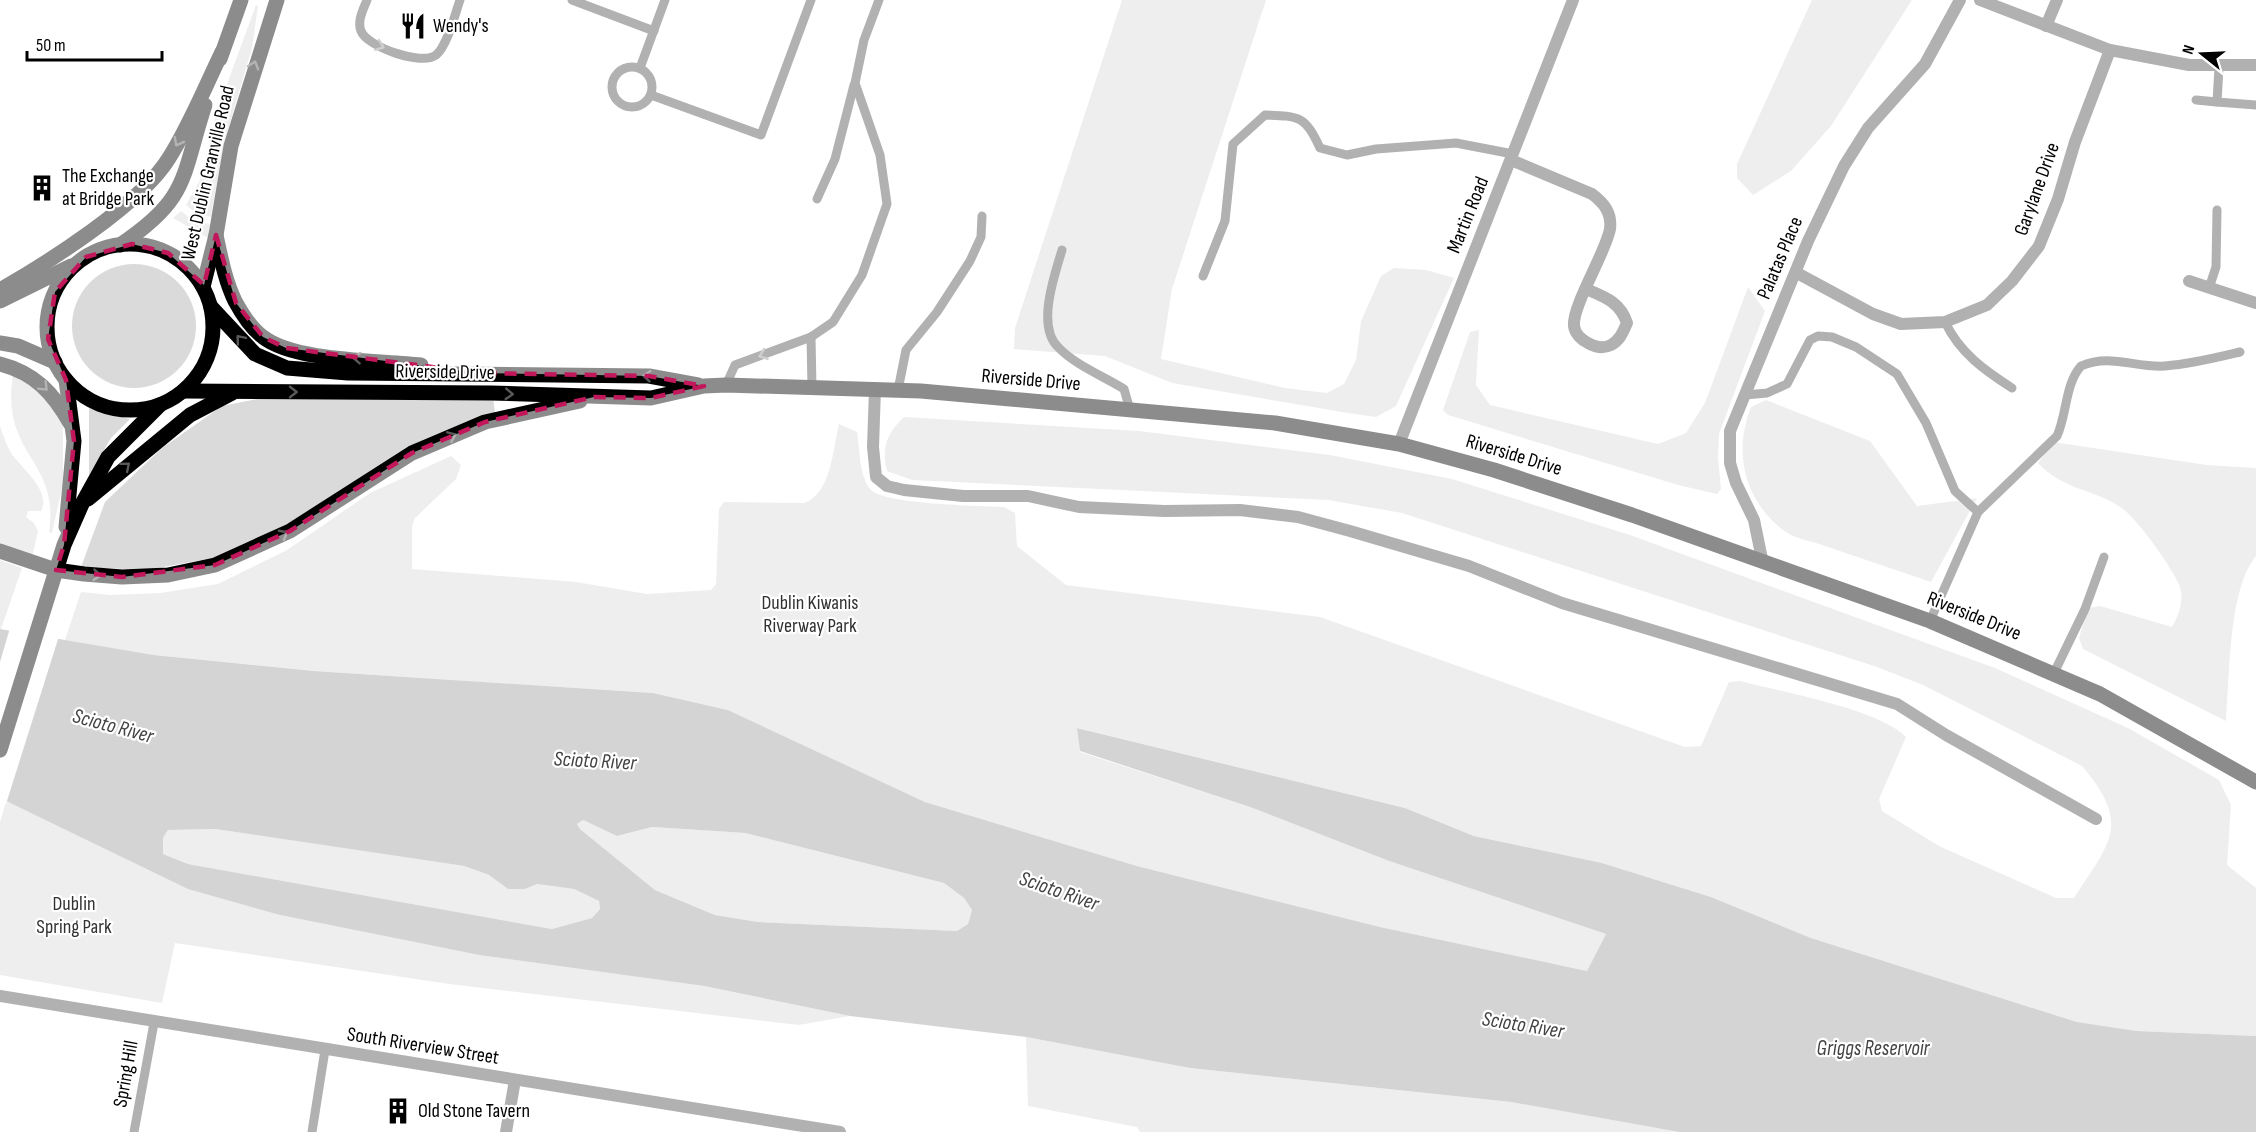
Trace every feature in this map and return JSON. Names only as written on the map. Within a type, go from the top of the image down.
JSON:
[{"type":"main road","name":"West Dublin Granville Road","points":[[120,245],[153,222],[178,190],[186,173],[222,52],[241,0]]},
{"type":"main road","name":"West Dublin Granville Road","points":[[203,287],[216,235],[235,130],[277,0]]},
{"type":"main road","points":[[0,290],[55,257],[132,197],[154,176],[168,160],[222,52]]},
{"type":"main road","points":[[216,235],[226,279],[236,303],[248,322],[274,344],[322,356],[379,360],[478,373]]},
{"type":"main road","points":[[0,301],[77,264],[97,251],[120,245],[144,245],[168,253],[188,267],[203,287],[211,307],[213,333],[209,353],[201,371],[184,391],[161,404],[138,410],[104,406],[83,395],[66,380],[55,362],[48,339],[51,303],[61,282],[77,264]]},
{"type":"main road","name":"Riverside Drive","points":[[211,307],[255,354],[287,368],[348,373],[649,376],[704,386]]},
{"type":"main road","points":[[0,343],[18,346],[55,362]]},
{"type":"main road","points":[[0,364],[24,372],[39,381],[57,400],[73,428]]},
{"type":"main road","points":[[64,545],[73,469],[73,428],[66,380]]},
{"type":"main road","name":"Riverside Drive","points":[[184,391],[490,393],[651,398],[704,386],[726,385],[898,390],[1275,423],[1399,444],[1494,470],[1762,560],[1930,621],[2054,673],[2151,721],[2256,782]]},
{"type":"main road","points":[[82,504],[190,415],[235,392]]},
{"type":"main road","points":[[0,551],[56,570],[103,576],[168,575],[215,565],[290,531],[412,453],[485,422],[594,398]]},
{"type":"main road","points":[[0,750],[64,545],[82,504],[108,457],[161,404]]},
{"type":"street","name":"Martin Road","points":[[1399,444],[1573,0]]},
{"type":"street","name":"Palatas Place","points":[[1762,560],[1755,520],[1736,483],[1730,463],[1730,431],[1768,334],[1797,273],[1817,220],[1844,166],[1868,128],[1925,64],[1960,0]]},
{"type":"street","points":[[1980,0],[2110,50],[2189,65],[2219,67],[2256,64]]},
{"type":"street","points":[[2046,26],[2057,0]]},
{"type":"street","name":"Garylane Drive","points":[[1797,273],[1873,314],[1901,324],[1945,322],[1987,305],[2012,281],[2038,246],[2049,222],[2075,142],[2110,50]]},
{"type":"street","points":[[1512,157],[1592,194],[1604,203],[1610,216],[1610,231],[1586,289],[1574,326],[1579,337],[1591,345],[1603,348],[1612,345],[1620,337],[1627,323],[1623,311],[1609,298],[1586,289]]},
{"type":"street","points":[[2189,281],[2256,303]]},
{"type":"street","points":[[875,389],[873,447],[876,477],[887,486],[963,496],[1028,496],[1079,507],[1164,511],[1239,510],[1298,517],[1469,566],[1562,603],[1677,636],[1734,657],[1897,704],[1946,735],[2096,819]]},
{"type":"street","name":"South Riverview Street","points":[[0,996],[154,1023],[840,1132]]},
{"type":"street","points":[[506,1132],[515,1080]]},
{"type":"lane","points":[[366,0],[359,23],[364,37],[374,44],[420,60],[431,59],[441,50],[460,0]]},
{"type":"lane","points":[[572,0],[654,31]]},
{"type":"lane","points":[[640,68],[665,0]]},
{"type":"lane","points":[[651,95],[761,135],[811,0]]},
{"type":"lane","points":[[817,199],[838,148],[864,40],[879,0]]},
{"type":"lane","points":[[627,67],[640,68],[650,77],[651,95],[645,103],[632,107],[622,104],[614,95],[612,82],[617,74],[627,67]]},
{"type":"lane","points":[[2217,102],[2219,67]]},
{"type":"lane","points":[[726,385],[735,365],[811,337],[833,322],[862,275],[887,204],[880,155],[855,83]]},
{"type":"lane","points":[[2196,100],[2256,105]]},
{"type":"lane","points":[[1203,276],[1225,221],[1233,144],[1265,116],[1295,116],[1309,124],[1320,148],[1347,155],[1376,149],[1456,143],[1512,157]]},
{"type":"lane","points":[[2210,288],[2216,267],[2217,210]]},
{"type":"lane","points":[[898,390],[906,350],[937,312],[970,261],[981,237],[982,216]]},
{"type":"lane","points":[[1062,250],[1049,291],[1049,327],[1056,346],[1124,388],[1130,410]]},
{"type":"lane","points":[[1945,322],[1955,342],[1979,367],[2012,388]]},
{"type":"lane","points":[[1744,395],[1767,393],[1787,384],[1810,340],[1818,336],[1832,337],[1856,347],[1897,374],[1926,423],[1955,491],[1978,512]]},
{"type":"lane","points":[[811,337],[812,388]]},
{"type":"lane","points":[[1930,621],[1978,512],[2057,436],[2064,421],[2075,373],[2090,362],[2108,358],[2142,366],[2165,366],[2204,361],[2240,352]]},
{"type":"lane","points":[[2054,673],[2085,609],[2104,557]]},
{"type":"lane","name":"Spring Hill","points":[[134,1132],[154,1023]]},
{"type":"lane","points":[[312,1132],[325,1050]]},
{"type":"highlighted area","points":[[216,235],[236,303],[263,337],[286,348],[478,373],[649,376],[704,386],[651,398],[594,397],[485,422],[412,453],[290,531],[215,565],[122,577],[56,570],[64,545],[74,441],[66,380],[48,339],[55,292],[86,257],[132,244],[168,253],[204,285]]},
{"type":"green space","points":[[1122,0],[1266,0],[1172,289],[1161,359],[1285,388],[1327,393],[1344,384],[1356,360],[1361,321],[1381,276],[1394,268],[1426,270],[1454,278],[1396,406],[1376,417],[1348,413],[1172,383],[1105,356],[1014,349],[1015,328]]},
{"type":"green space","points":[[1812,0],[1912,0],[1831,126],[1791,171],[1753,195],[1737,178],[1737,164]]},
{"type":"green space","points":[[256,5],[258,6],[252,48],[224,143],[211,217],[197,214],[186,205],[200,180],[216,114]]},
{"type":"green space","points":[[181,211],[194,221],[210,224],[208,238],[173,218]]},
{"type":"green space","points":[[134,264],[158,269],[169,274],[178,282],[186,291],[191,302],[196,326],[191,350],[186,361],[178,370],[169,378],[158,383],[134,388],[110,383],[99,378],[90,370],[82,361],[77,350],[72,326],[77,302],[82,291],[90,282],[99,274],[110,269]]},
{"type":"green space","points":[[1748,287],[1765,311],[1719,434],[1718,458],[1721,489],[1717,494],[1678,485],[1448,415],[1443,410],[1470,332],[1479,330],[1476,385],[1490,405],[1658,444],[1686,433],[1705,403]]},
{"type":"green space","points":[[13,375],[46,395],[63,426],[63,484],[52,533],[49,532],[50,507],[46,488],[15,424],[11,402]]},
{"type":"green space","points":[[493,397],[495,413],[468,421],[418,442],[295,521],[213,558],[147,570],[81,567],[105,502],[162,448],[222,406],[262,398]]},
{"type":"green space","points":[[1766,400],[1870,441],[1917,506],[1977,498],[1931,582],[1797,537],[1787,533],[1770,518],[1751,490],[1743,458],[1743,441],[1751,407]]},
{"type":"green space","points":[[89,408],[130,419],[111,438],[89,475]]},
{"type":"green space","name":"Dublin Kiwanis Riverway Park","points":[[904,417],[1139,431],[1330,455],[1452,479],[1630,535],[1995,668],[2128,728],[2219,780],[2231,805],[2227,865],[2256,888],[2256,1036],[2137,1031],[2077,1022],[1811,938],[1711,897],[1602,863],[1474,836],[1405,808],[1078,728],[1080,752],[1250,807],[1389,861],[1606,934],[1587,971],[1380,927],[1137,866],[925,802],[728,710],[653,693],[314,671],[154,655],[65,640],[81,592],[110,595],[160,593],[218,584],[287,550],[370,493],[451,456],[461,465],[456,479],[415,518],[412,526],[412,569],[576,582],[647,594],[711,590],[716,584],[719,509],[724,502],[804,503],[813,498],[825,481],[839,424],[857,432],[862,470],[871,490],[879,495],[912,501],[1004,507],[1015,513],[1017,546],[1066,585],[1320,617],[1685,747],[1701,746],[1729,682],[1740,681],[1804,696],[1875,718],[1906,737],[1879,799],[1882,811],[1939,846],[2056,898],[2074,898],[2106,847],[2111,819],[2107,804],[2082,766],[1923,685],[1877,667],[1402,513],[1328,500],[912,480],[887,471],[885,463],[887,441],[893,429]]},
{"type":"green space","points":[[0,426],[11,453],[34,480],[42,496],[41,511],[28,511],[26,517],[34,523],[38,531],[32,557],[0,545]]},
{"type":"green space","points":[[2053,442],[2207,465],[2256,468],[2256,556],[2247,571],[2235,611],[2226,721],[2083,649],[2079,638],[2088,608],[2100,606],[2172,627],[2180,608],[2181,592],[2163,558],[2130,515],[2113,502],[2058,479],[2038,463]]},
{"type":"green space","points":[[0,560],[22,568],[1,629],[0,629]]},
{"type":"green space","name":"Dublin Spring Park","points":[[6,801],[280,915],[479,955],[704,986],[850,1016],[799,1025],[449,984],[175,943],[162,1003],[0,975],[0,822]]},
{"type":"green space","points":[[583,820],[617,836],[652,827],[745,833],[944,883],[964,898],[972,910],[968,924],[957,931],[758,922],[715,915],[655,890],[580,829],[577,824]]},
{"type":"green space","points":[[215,829],[464,866],[489,875],[508,889],[525,889],[537,884],[574,889],[599,901],[600,909],[592,918],[552,929],[188,864],[163,854],[163,838],[168,830]]},
{"type":"green space","points":[[1026,1037],[1190,1068],[1511,1102],[1679,1132],[1140,1132],[1137,1127],[1028,1106]]},
{"type":"water","points":[[0,629],[154,655],[314,671],[653,693],[728,710],[925,802],[1137,866],[1380,927],[1587,971],[1606,934],[1389,861],[1250,807],[1080,751],[1077,728],[1405,808],[1474,836],[1602,863],[1711,897],[1811,938],[2077,1022],[2137,1031],[2256,1036],[2256,1132],[1679,1132],[1511,1102],[1190,1068],[1026,1037],[850,1016],[704,986],[479,955],[280,915],[188,889],[0,798]],"holes":[[[583,820],[617,836],[652,827],[745,833],[944,883],[964,898],[972,910],[968,924],[957,931],[758,922],[715,915],[655,890],[580,829],[577,824]],[[215,829],[464,866],[489,875],[508,889],[525,889],[537,884],[574,889],[599,901],[600,909],[592,918],[552,929],[188,864],[163,854],[163,838],[168,830]]]},
{"type":"pier","points":[[10,628],[59,636],[6,804],[0,801],[0,662]]},
{"type":"place","name":"Wendy's","points":[[413,26]]},
{"type":"place","name":"The Exchange at Bridge Park","points":[[42,188]]},
{"type":"place","name":"Old Stone Tavern","points":[[398,1111]]},
{"type":"water label","name":"Scioto River","points":[[113,726]]},
{"type":"water label","name":"Scioto River","points":[[595,761]]},
{"type":"water label","name":"Scioto River","points":[[1059,891]]},
{"type":"water label","name":"Scioto River","points":[[1523,1025]]},
{"type":"water label","name":"Griggs Reservoir","points":[[1873,1048]]}]
